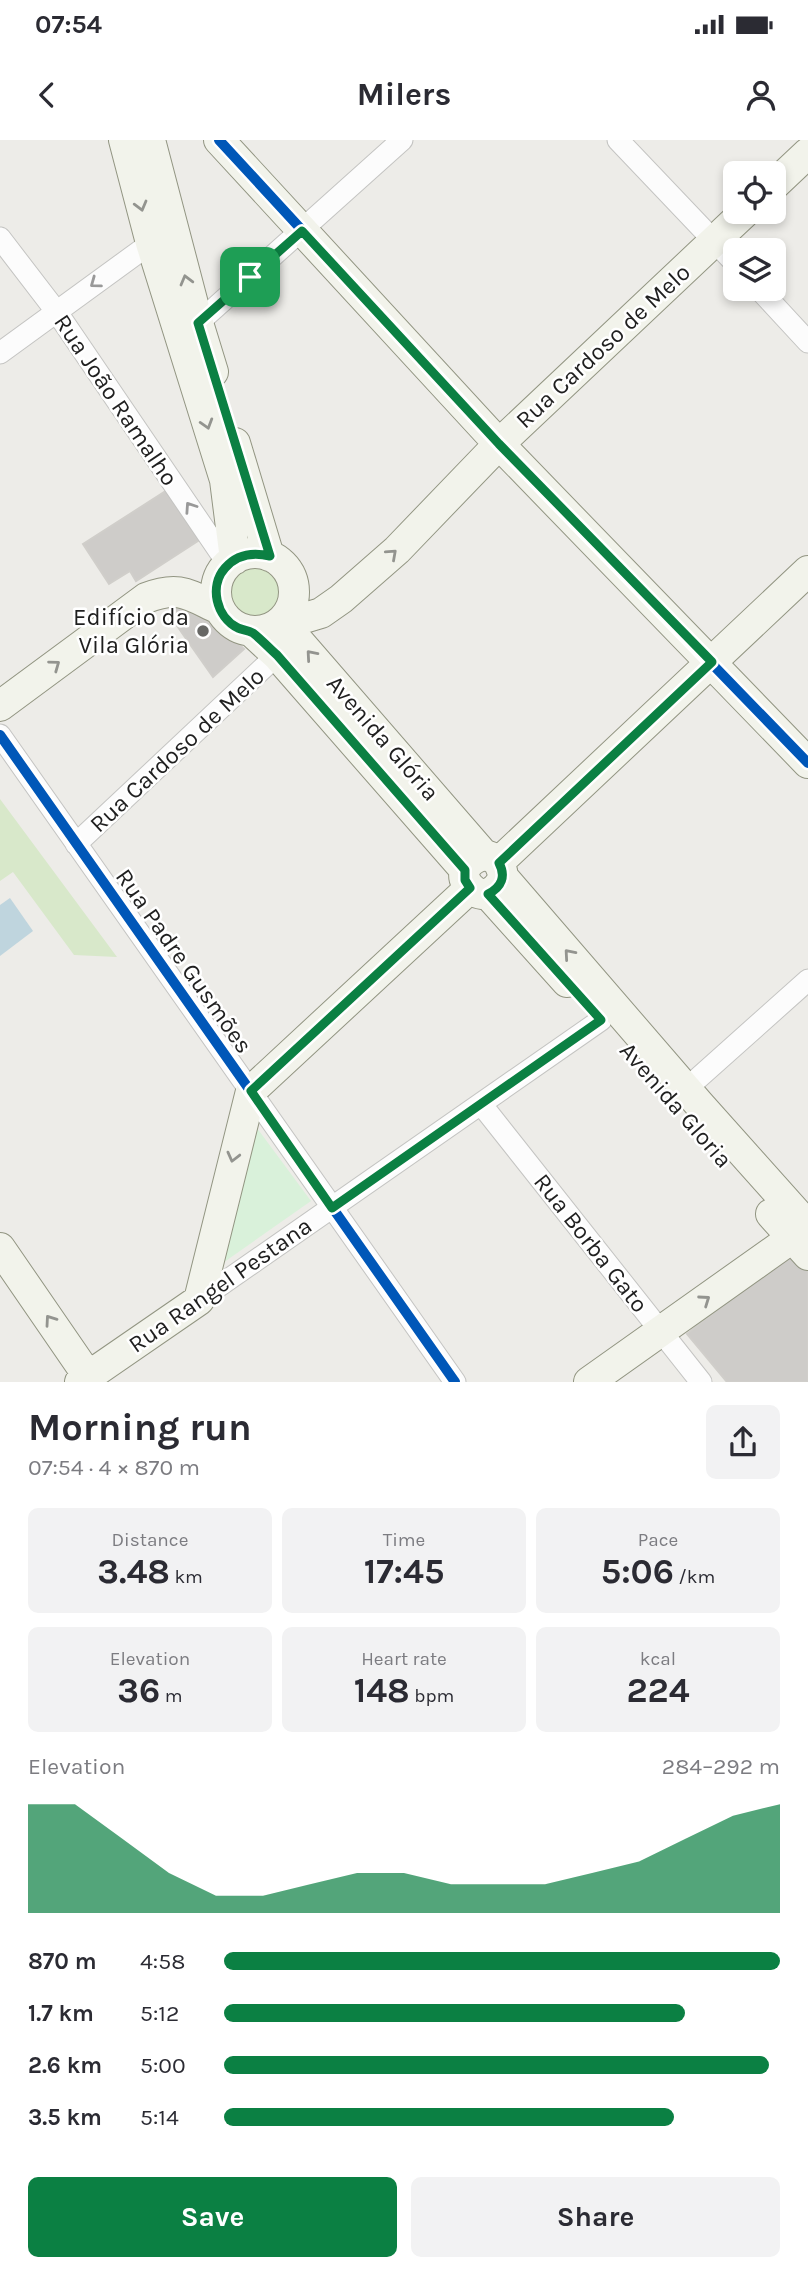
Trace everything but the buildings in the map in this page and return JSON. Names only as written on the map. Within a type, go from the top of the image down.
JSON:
[{"type":"main road","points":[[124,140],[151,243],[225,480],[232,561]]},
{"type":"main road","points":[[150,140],[198,323],[279,565],[293,584],[290,609],[282,620],[272,627],[251,631],[238,628],[227,620],[219,609],[216,596],[221,572],[232,561],[246,555],[258,554],[279,565],[341,599]]},
{"type":"main road","points":[[219,140],[499,444],[808,763]]},
{"type":"main road","points":[[786,174],[808,153]]},
{"type":"main road","name":"Rua Cardoso de Melo","points":[[282,620],[301,620],[321,613],[397,550],[499,444],[732,224]]},
{"type":"main road","points":[[199,1300],[251,1091],[808,571]]},
{"type":"main road","points":[[0,706],[146,598],[165,590],[179,591],[219,609]]},
{"type":"main road","name":"Avenida Glória","points":[[282,620],[485,874],[686,1089],[803,1240]]},
{"type":"main road","name":"Avenida Gloria","points":[[251,631],[485,874],[601,1020],[803,1240]]},
{"type":"main road","points":[[589,1382],[660,1331],[803,1240]]},
{"type":"main road","points":[[0,1248],[87,1380]]},
{"type":"main road","name":"Rua Rangel Pestana","points":[[87,1380],[199,1300]]},
{"type":"street","points":[[198,323],[402,140]]},
{"type":"street","points":[[618,140],[723,250]]},
{"type":"street","name":"Rua João Ramalho","points":[[0,238],[56,311],[232,561]]},
{"type":"street","points":[[0,353],[151,243]]},
{"type":"street","points":[[770,301],[808,342]]},
{"type":"street","name":"Rua Cardoso de Melo","points":[[76,844],[277,655]]},
{"type":"street","name":"Rua Padre Gusmões","points":[[0,735],[455,1382]]},
{"type":"street","points":[[686,1089],[808,981]]},
{"type":"street","name":"Rua Rangel Pestana","points":[[199,1300],[601,1020]]},
{"type":"street","name":"Rua Borba Gato","points":[[481,1104],[701,1382]]},
{"type":"green space","points":[[261,565],[271,569],[279,577],[283,592],[279,607],[271,615],[251,619],[241,615],[233,607],[229,587],[233,577],[241,569]]},
{"type":"green space","points":[[0,799],[117,957],[74,955],[13,872],[0,881]]},
{"type":"green space","points":[[254,1124],[311,1201],[210,1272]]},
{"type":"water","points":[[10,898],[33,931],[0,956],[0,905]]},
{"type":"cycle path","points":[[219,140],[499,444],[808,763]]},
{"type":"cycle path","points":[[0,735],[455,1382]]},
{"type":"place","name":"Edifício da Vila Glória","points":[[203,631]]},
{"type":"route","points":[[302,231],[499,444],[712,662],[499,863],[503,877],[495,890],[488,894],[601,1020],[332,1208],[251,1091],[470,888],[465,880],[465,870],[277,655],[251,631],[238,628],[227,620],[219,609],[216,596],[221,572],[234,559],[246,555],[270,556],[198,323],[250,277],[302,231]]}]
